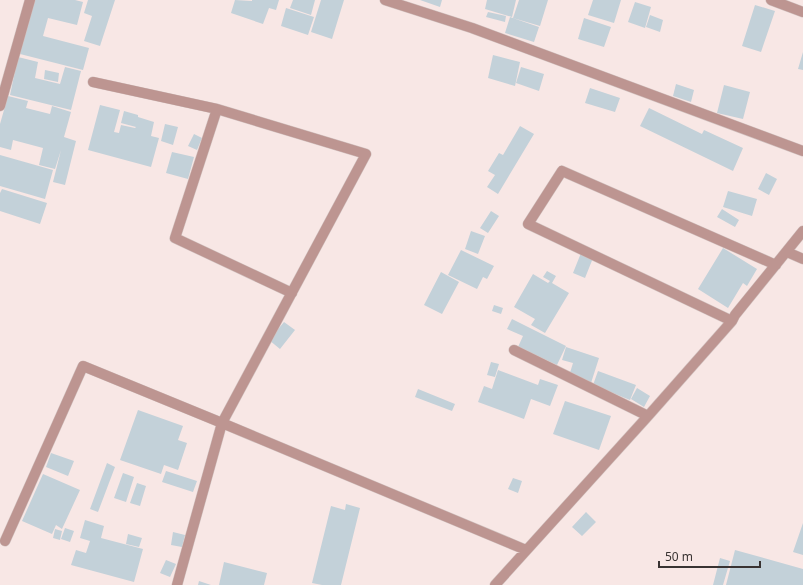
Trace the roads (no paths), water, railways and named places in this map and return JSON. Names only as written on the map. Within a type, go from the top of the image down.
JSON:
[{"type":"street","points":[[0,106],[30,0]]},
{"type":"street","points":[[385,0],[472,28],[803,151]]},
{"type":"street","points":[[771,0],[803,12]]},
{"type":"street","points":[[93,82],[217,109],[366,154],[222,423],[177,585]]},
{"type":"street","points":[[217,109],[175,238],[292,293]]},
{"type":"street","points":[[732,321],[528,224],[562,171],[776,265]]},
{"type":"street","points":[[495,585],[732,321],[735,315],[803,232]]},
{"type":"street","points":[[787,252],[803,259]]},
{"type":"street","points":[[514,350],[648,416]]},
{"type":"street","points":[[5,542],[83,366],[526,550]]}]
